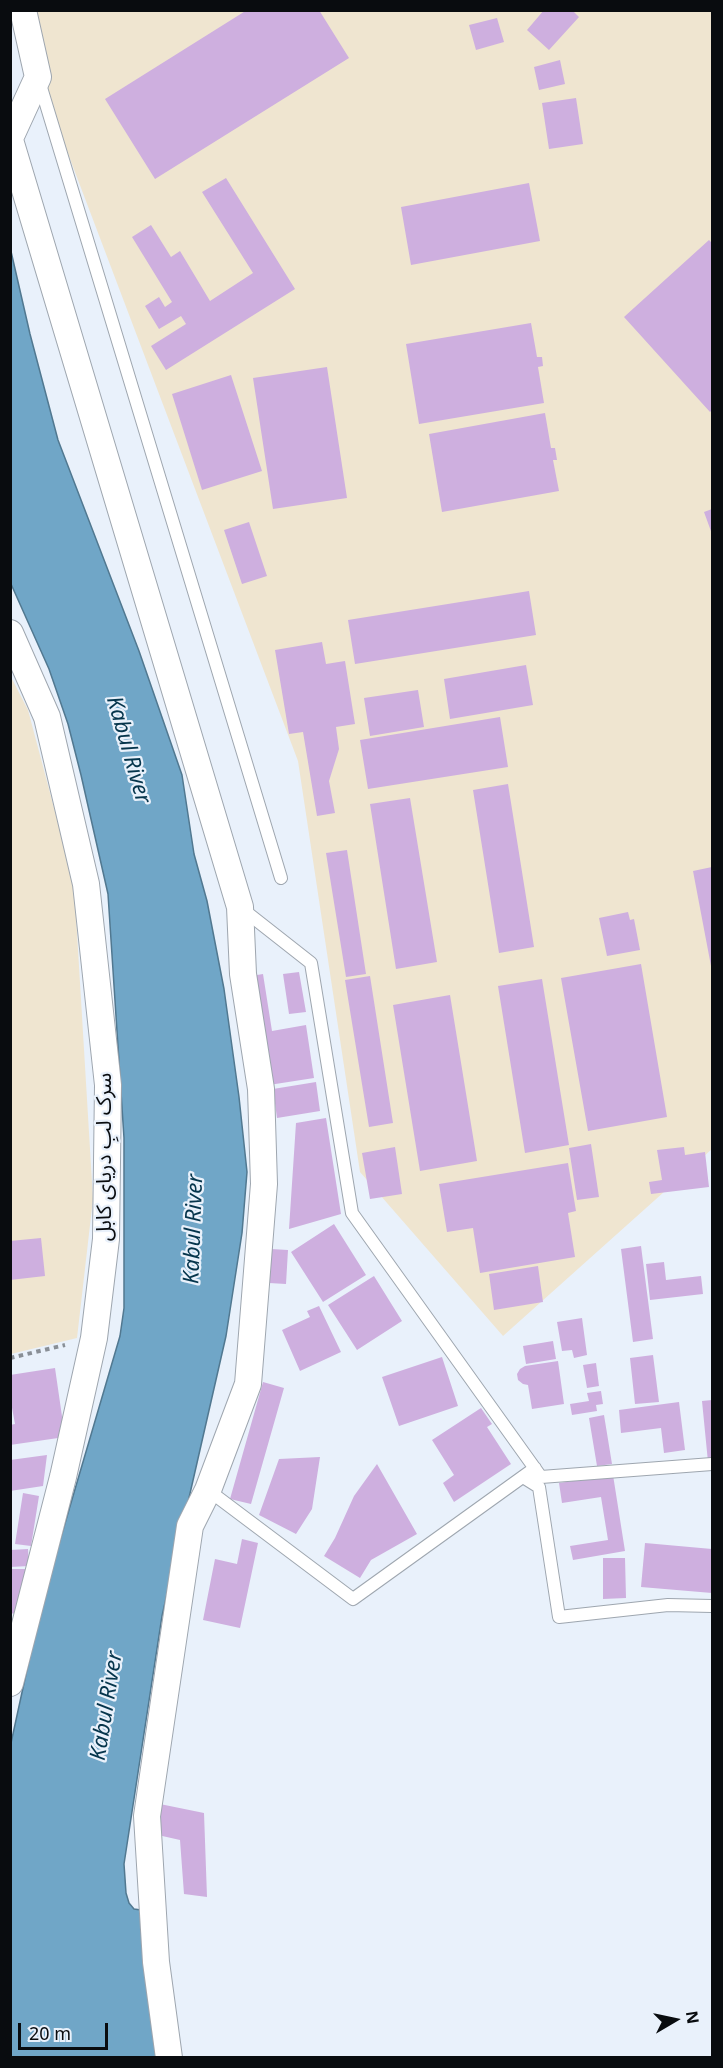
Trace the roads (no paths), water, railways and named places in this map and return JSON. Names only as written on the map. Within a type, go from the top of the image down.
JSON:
[{"type":"street","points":[[23,10],[38,77],[10,139],[240,907],[243,974],[261,1089],[264,1184],[248,1384],[208,1490],[190,1526],[147,1815],[156,1962],[169,2058]]},
{"type":"street","name":"سرک لبِ دریای کابل","points":[[10,633],[47,717],[86,884],[108,1085],[106,1239],[94,1338],[63,1477],[10,1683]]},
{"type":"lane","points":[[38,77],[281,878]]},
{"type":"lane","points":[[240,907],[311,963],[352,1213],[541,1477],[712,1464]]},
{"type":"lane","points":[[208,1490],[353,1599],[535,1468]]},
{"type":"lane","points":[[523,1477],[539,1487],[559,1617],[668,1605],[712,1606]]},
{"type":"water","name":"Kabul River","points":[[10,247],[58,440],[139,651],[182,775],[194,854],[207,901],[224,989],[247,1172],[242,1233],[226,1336],[162,1616],[124,1864],[129,1903],[134,1909],[148,1911],[166,2057],[11,2057],[11,1743],[41,1605],[120,1336],[124,1308],[124,1138],[108,894],[68,724],[49,669],[11,584]]}]
